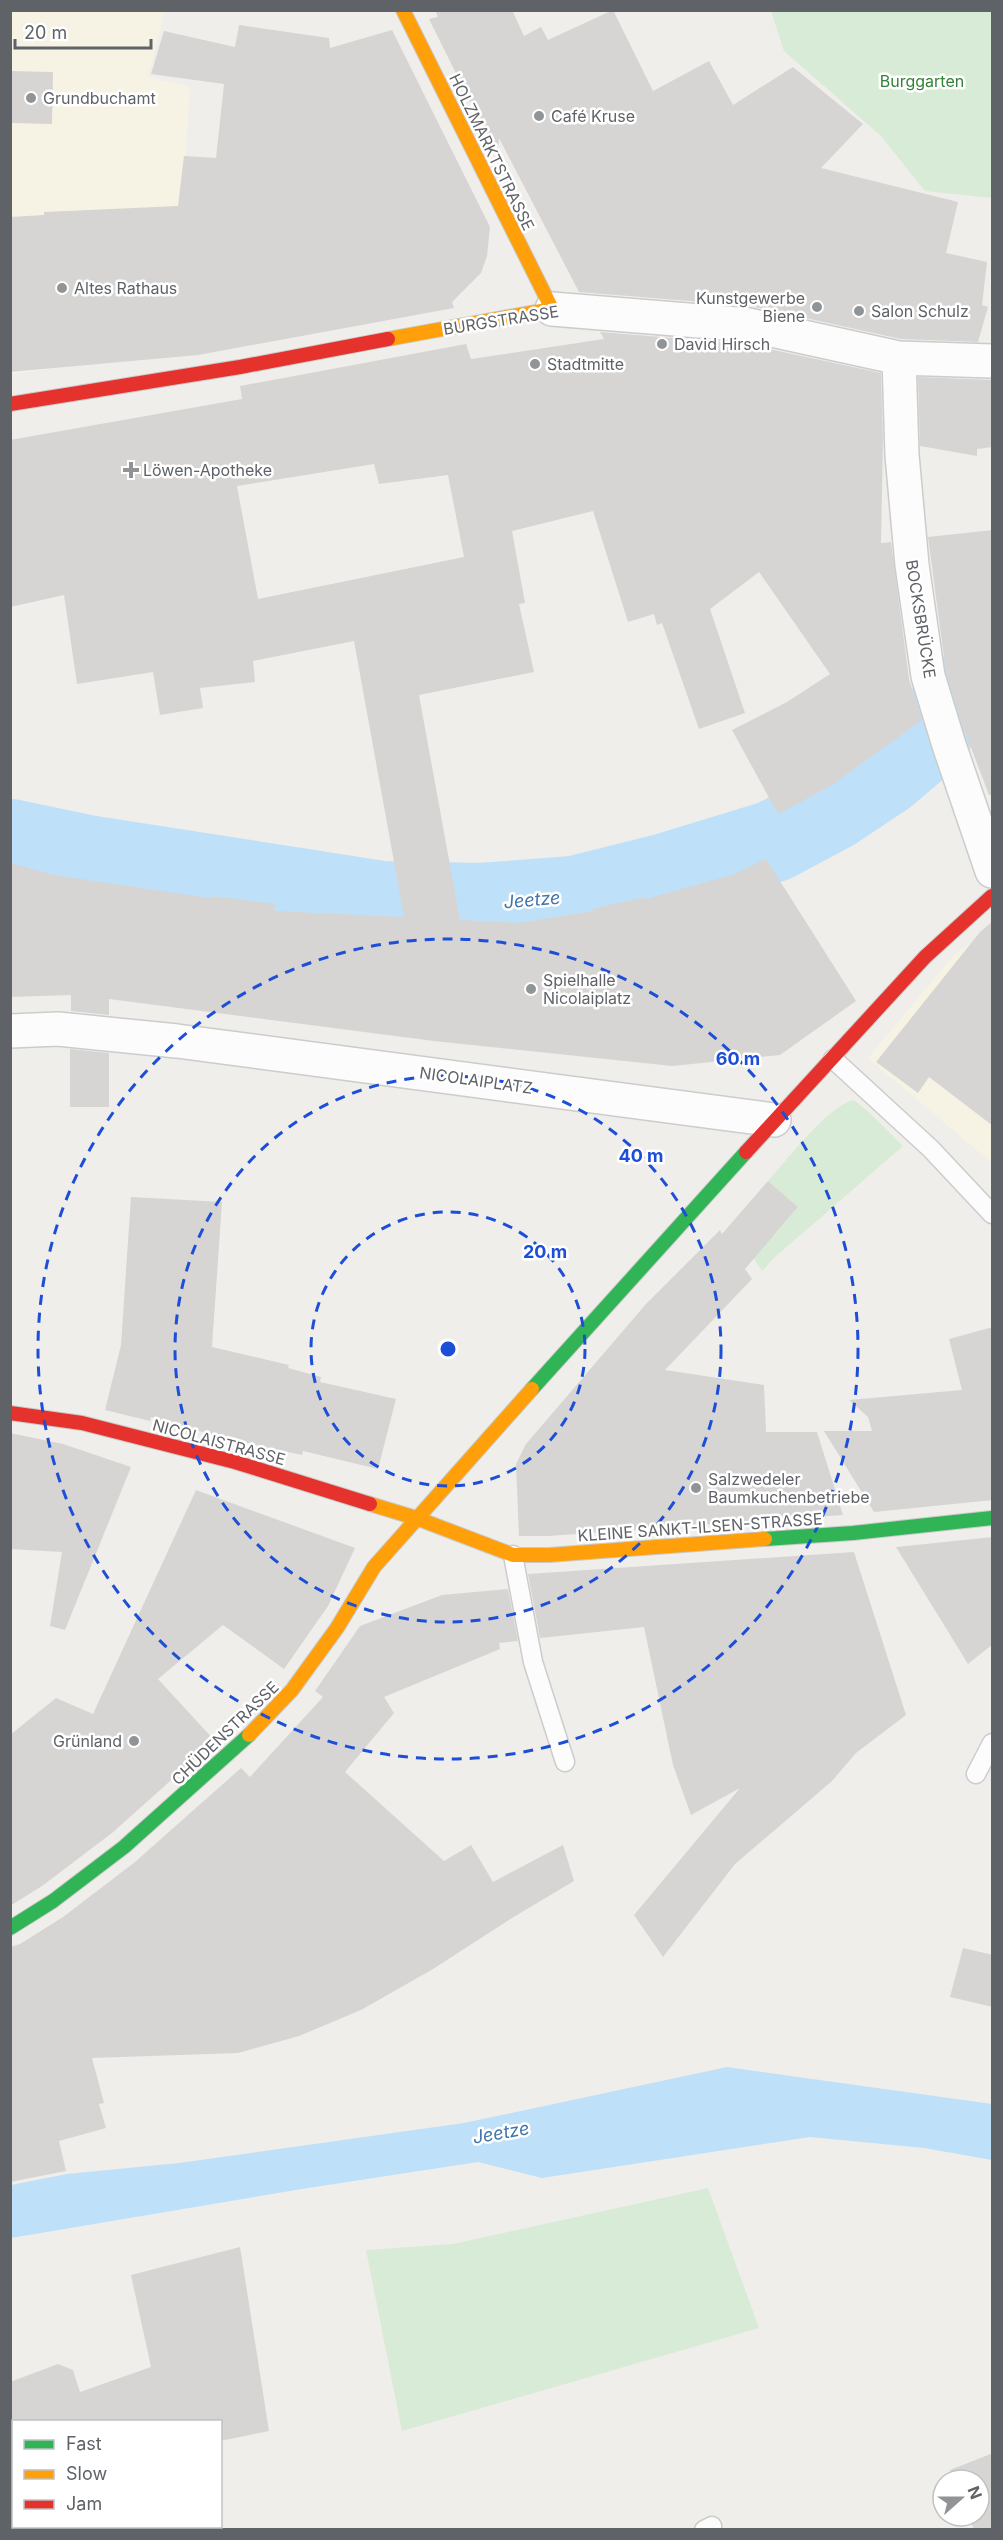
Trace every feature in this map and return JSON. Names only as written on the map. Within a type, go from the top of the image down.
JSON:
[{"type":"street","name":"HOLZMARKTSTRASSE","points":[[403,10],[552,309]]},
{"type":"street","name":"BURGSTRASSE","points":[[10,404],[240,368],[552,309],[749,324],[899,358],[993,361]]},
{"type":"street","name":"BOCKSBRÜCKE","points":[[899,358],[902,455],[911,554],[928,676],[949,745],[993,871]]},
{"type":"street","points":[[416,1518],[774,1120],[833,1059],[925,957],[993,896]]},
{"type":"street","name":"NICOLAIPLATZ","points":[[10,1030],[58,1029],[177,1041],[774,1120]]},
{"type":"street","name":"NICOLAISTRASSE","points":[[10,1413],[82,1423],[224,1459],[416,1518]]},
{"type":"street","name":"KLEINE SANKT-ILSEN-STRASSE","points":[[416,1518],[513,1555],[549,1555],[841,1533],[993,1518]]},
{"type":"street","name":"CHÜDENSTRASSE","points":[[10,1928],[53,1901],[124,1847],[243,1741],[292,1690],[337,1628],[374,1567],[416,1518]]},
{"type":"lane","points":[[833,1059],[931,1149],[993,1214]]},
{"type":"lane","points":[[513,1555],[533,1662],[565,1762]]},
{"type":"lane","points":[[976,1774],[993,1743]]},
{"type":"shaded area","points":[[10,11],[165,11],[148,77],[190,87],[173,353],[11,374]]},
{"type":"shaded area","points":[[992,928],[992,1163],[868,1058],[954,955]]},
{"type":"green space","name":"Burggarten","points":[[771,11],[992,11],[992,198],[925,191],[881,136],[784,51]]},
{"type":"green space","points":[[854,1100],[903,1146],[775,1257],[762,1271],[734,1228],[774,1236],[798,1207],[768,1181],[821,1122],[844,1104]]},
{"type":"green space","points":[[708,2188],[759,2328],[402,2431],[366,2250],[453,2244]]},
{"type":"water","points":[[727,2067],[992,2104],[992,2160],[924,2148],[810,2137],[542,2178],[478,2162],[11,2238],[11,2185],[67,2174],[179,2163],[464,2123]]},
{"type":"building","points":[[435,10],[512,10],[524,36],[541,27],[548,40],[613,10],[653,91],[709,61],[733,105],[793,67],[863,124],[821,168],[958,202],[946,253],[987,262],[982,305],[988,307],[978,342],[901,339],[751,306],[579,292],[499,138],[497,156],[429,19],[438,17]]},
{"type":"building","points":[[239,25],[329,38],[330,48],[392,30],[490,227],[487,256],[481,273],[452,302],[454,308],[198,355],[10,372],[10,217],[44,215],[44,212],[178,206],[184,156],[216,158],[224,84],[151,74],[164,31],[235,47]]},
{"type":"building","name":"Grundbuchamt","points":[[10,71],[53,72],[52,124],[10,123]]},
{"type":"building","points":[[600,332],[746,344],[881,373],[883,440],[881,543],[891,542],[909,679],[922,720],[832,785],[778,814],[732,730],[787,702],[830,674],[759,572],[710,609],[745,713],[699,729],[662,623],[657,625],[654,614],[628,622],[593,511],[512,531],[525,603],[519,604],[534,672],[419,695],[460,920],[518,923],[593,911],[592,909],[645,897],[646,899],[732,875],[766,859],[856,1001],[780,1055],[672,1066],[434,1041],[109,999],[109,1015],[71,1011],[71,995],[10,997],[10,863],[54,875],[202,897],[214,898],[214,896],[276,904],[274,911],[404,917],[354,641],[253,661],[255,682],[200,688],[203,708],[160,715],[153,672],[77,684],[64,595],[10,607],[10,440],[242,399],[240,386],[466,344],[471,359],[604,339]],"holes":[[[374,464],[379,484],[448,475],[464,557],[258,599],[237,486]]]},
{"type":"building","points":[[918,377],[993,380],[993,447],[977,449],[977,456],[920,446]]},
{"type":"building","points":[[993,530],[993,794],[989,795],[962,724],[946,672],[928,537]]},
{"type":"building","points":[[993,921],[993,1126],[929,1077],[918,1093],[876,1062],[980,932]]},
{"type":"building","points":[[70,1049],[109,1053],[109,1107],[70,1107]]},
{"type":"building","points":[[768,1181],[798,1207],[745,1269],[752,1279],[665,1370],[764,1385],[766,1432],[817,1432],[843,1515],[548,1536],[519,1536],[516,1464],[526,1444],[646,1304],[720,1230],[722,1234]]},
{"type":"building","points":[[131,1197],[222,1202],[212,1347],[289,1365],[288,1368],[321,1377],[320,1382],[396,1399],[378,1469],[303,1451],[302,1455],[220,1437],[151,1417],[150,1421],[105,1410],[121,1345]]},
{"type":"building","points":[[993,1327],[993,1500],[874,1512],[824,1431],[872,1431],[868,1417],[849,1400],[962,1390],[949,1339]]},
{"type":"building","points":[[10,1433],[63,1444],[131,1467],[65,1630],[50,1626],[62,1552],[10,1549]]},
{"type":"building","points":[[196,1490],[355,1548],[328,1606],[284,1669],[223,1625],[158,1679],[215,1741],[112,1833],[42,1886],[10,1906],[10,1735],[56,1698],[93,1714]]},
{"type":"building","points":[[993,1537],[993,1644],[968,1664],[896,1547]]},
{"type":"building","points":[[854,1552],[906,1715],[856,1753],[832,1781],[735,1864],[663,1957],[634,1915],[740,1788],[691,1815],[673,1765],[644,1627],[540,1638],[528,1574]]},
{"type":"building","points":[[508,1589],[518,1641],[499,1643],[500,1649],[384,1697],[394,1713],[345,1772],[444,1861],[471,1845],[493,1882],[563,1845],[574,1881],[433,1969],[361,2010],[299,2036],[238,2053],[92,2058],[104,2103],[99,2104],[106,2128],[59,2141],[66,2171],[10,2182],[10,1947],[20,1944],[63,1917],[135,1862],[241,1768],[250,1777],[323,1697],[315,1691],[360,1626],[442,1595]]},
{"type":"building","points":[[963,1948],[993,1955],[993,2007],[950,1997]]},
{"type":"building","points":[[240,2247],[269,2431],[222,2441],[222,2420],[10,2421],[10,2382],[58,2364],[73,2370],[80,2392],[151,2367],[131,2275]]},
{"type":"building","points":[[993,2453],[993,2529],[974,2528],[991,2528],[991,2468],[955,2468]]},
{"type":"waterway","name":"Jeetze","points":[[10,840],[87,856],[382,902],[480,904],[574,897],[666,874],[774,841],[834,809],[885,775],[925,741],[957,696],[992,678]]},
{"type":"traffic: fast","points":[[532,1389],[746,1152]]},
{"type":"traffic: fast","points":[[765,1539],[853,1533],[992,1518]]},
{"type":"traffic: fast","points":[[10,1928],[53,1901],[124,1847],[249,1735]]},
{"type":"traffic: slow","points":[[388,339],[552,309],[403,10]]},
{"type":"traffic: slow","points":[[249,1735],[292,1690],[337,1628],[374,1567],[532,1389]]},
{"type":"traffic: slow","points":[[370,1504],[416,1518],[513,1555],[549,1555],[765,1539]]},
{"type":"traffic: jam","points":[[10,404],[240,367],[388,339]]},
{"type":"traffic: jam","points":[[746,1152],[925,957],[992,896]]},
{"type":"traffic: jam","points":[[10,1413],[82,1423],[235,1462],[370,1504]]},
{"type":"place","name":"Grundbuchamt","points":[[31,98]]},
{"type":"place","name":"Café Kruse","points":[[539,116]]},
{"type":"place","name":"Altes Rathaus","points":[[62,288]]},
{"type":"place","name":"Kunstgewerbe Biene","points":[[817,307]]},
{"type":"place","name":"Salon Schulz","points":[[859,311]]},
{"type":"place","name":"David Hirsch","points":[[662,344]]},
{"type":"place","name":"Stadtmitte","points":[[535,364]]},
{"type":"place","name":"Löwen-Apotheke","points":[[131,470]]},
{"type":"place","name":"Spielhalle Nicolaiplatz","points":[[531,989]]},
{"type":"place","name":"Salzwedeler Baumkuchenbetriebe","points":[[696,1488]]},
{"type":"place","name":"Grünland","points":[[134,1741]]}]
